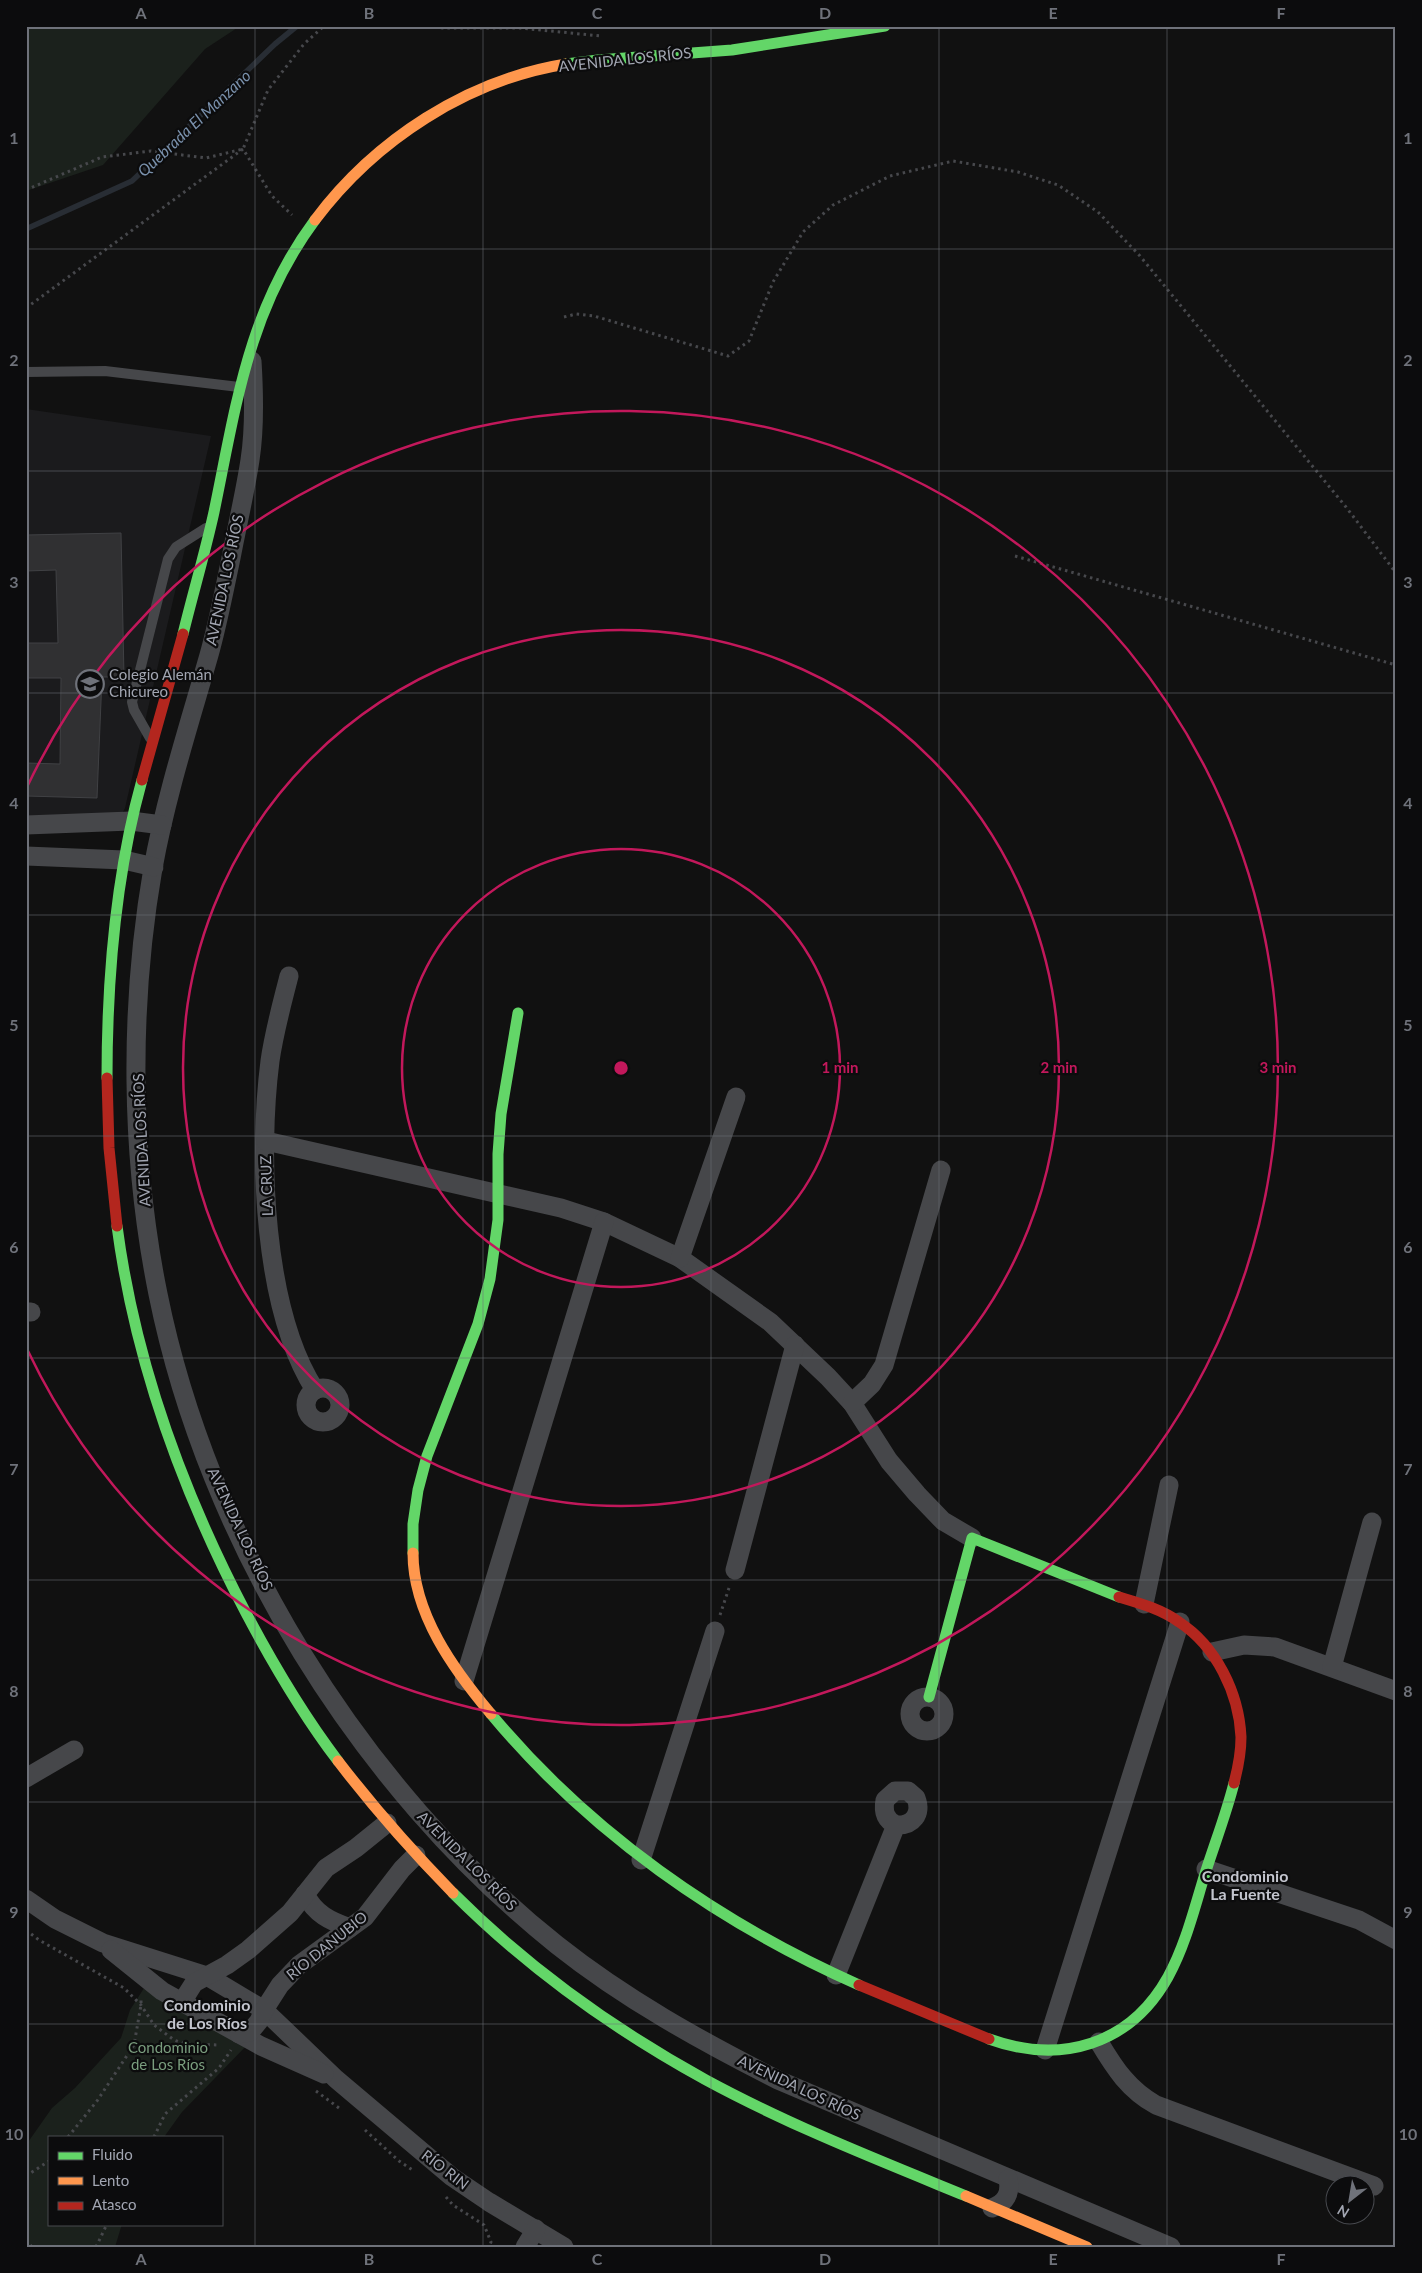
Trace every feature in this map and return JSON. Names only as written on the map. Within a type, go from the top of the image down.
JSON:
[{"type":"street","name":"AVENIDA LOS RÍOS","points":[[885,26],[749,47],[682,55],[586,61],[541,70],[506,80],[437,111],[388,143],[346,181],[307,230],[276,280],[251,344],[211,525],[131,821],[124,860],[110,981],[107,1083],[113,1184],[124,1267],[152,1390],[182,1476],[208,1539],[260,1641],[320,1736],[386,1823],[466,1906],[533,1963],[579,1998],[662,2054],[707,2080],[778,2116],[1087,2247]]},
{"type":"street","name":"AVENIDA LOS RÍOS","points":[[251,344],[253,376],[251,456],[211,648],[162,825],[154,867],[139,985],[137,1084],[144,1202],[159,1298],[194,1421],[228,1509],[280,1615],[346,1721],[405,1797],[459,1856],[522,1916],[598,1975],[653,2012],[732,2057],[824,2102],[1171,2247]]},
{"type":"street","points":[[217,497],[234,497],[242,502]]},
{"type":"street","points":[[26,825],[131,821],[162,825]]},
{"type":"street","points":[[26,856],[124,860],[154,867]]},
{"type":"street","name":"LA CRUZ","points":[[289,976],[270,1060],[266,1141],[269,1222],[278,1285],[298,1356],[303,1370],[315,1390]]},
{"type":"street","points":[[266,1141],[499,1194],[561,1208],[604,1222],[680,1258],[770,1322],[795,1345],[852,1403],[888,1461],[944,1521],[972,1538],[1104,1592],[1144,1604],[1180,1622],[1212,1652],[1232,1696],[1241,1738],[1234,1789],[1206,1869],[1182,1948],[1163,1986],[1134,2018],[1099,2042],[1075,2048],[1045,2050],[1018,2048],[993,2041],[836,1975],[795,1955],[722,1914],[641,1860],[601,1826],[533,1761],[464,1681],[437,1638],[424,1609],[415,1574],[412,1531],[420,1488],[433,1439],[475,1331],[488,1291],[495,1252],[499,1194],[498,1152],[501,1108],[518,1013]]},
{"type":"street","points":[[680,1258],[736,1097]]},
{"type":"street","points":[[852,1403],[872,1384],[884,1366],[941,1170]]},
{"type":"street","points":[[464,1681],[604,1222]]},
{"type":"street","points":[[131,1303],[159,1298]]},
{"type":"street","points":[[735,1570],[795,1345]]},
{"type":"street","points":[[1144,1604],[1169,1484]]},
{"type":"street","points":[[1332,1667],[1372,1522]]},
{"type":"street","points":[[929,1697],[972,1538]]},
{"type":"street","points":[[1045,2050],[1180,1622]]},
{"type":"street","points":[[641,1860],[715,1631]]},
{"type":"street","points":[[1212,1652],[1244,1645],[1275,1647],[1396,1691]]},
{"type":"street","points":[[320,1736],[324,1729],[333,1722],[346,1721]]},
{"type":"street","points":[[26,1778],[74,1750]]},
{"type":"street","points":[[182,2002],[194,1982],[248,1950],[290,1913],[326,1868],[356,1848],[386,1823]]},
{"type":"street","points":[[836,1975],[896,1825]]},
{"type":"street","name":"RÍO DANUBIO","points":[[240,2034],[250,2032],[259,2021],[280,1985],[298,1965],[371,1911],[402,1869],[416,1855]]},
{"type":"street","points":[[1206,1869],[1359,1920],[1396,1940]]},
{"type":"street","points":[[305,1894],[311,1907],[329,1921],[350,1928]]},
{"type":"street","name":"RÍO RIN","points":[[26,1899],[55,1919],[103,1943],[206,1976],[264,2010],[336,2079],[452,2177],[489,2202],[564,2247]]},
{"type":"street","points":[[1359,1920],[1396,1925]]},
{"type":"street","name":"RÍO RIN","points":[[103,1943],[162,1991],[261,2046],[336,2079]]},
{"type":"street","points":[[1099,2042],[1124,2081],[1136,2092],[1156,2105],[1347,2176]]},
{"type":"street","points":[[992,2208],[1006,2199],[1010,2188],[1008,2178]]},
{"type":"street","points":[[525,2247],[536,2229]]},
{"type":"lane","points":[[26,372],[106,371],[240,387]]},
{"type":"lane","points":[[153,742],[134,710],[132,702],[168,560],[176,547],[211,525]]},
{"type":"path","points":[[26,308],[243,149],[268,90],[304,44],[324,26]]},
{"type":"path","points":[[428,26],[443,28],[520,28],[603,36]]},
{"type":"path","points":[[26,190],[102,157],[151,151],[206,158],[243,149]]},
{"type":"path","points":[[243,149],[272,196],[307,230]]},
{"type":"path","points":[[564,317],[576,314],[594,316],[728,356],[749,341],[773,282],[803,232],[832,205],[890,176],[953,161],[1018,172],[1058,185],[1098,212],[1140,256],[1346,507],[1396,573]]},
{"type":"path","points":[[1015,556],[1396,665]]},
{"type":"path","points":[[715,1631],[735,1570]]},
{"type":"path","points":[[26,1930],[39,1940],[124,1988],[142,2005],[154,2025],[174,2040],[184,2044],[221,2045],[232,2049],[219,2068],[166,2114],[155,2136]]},
{"type":"path","points":[[69,2136],[97,2101],[134,2045],[142,2005],[140,1990],[143,1976]]},
{"type":"path","points":[[314,2089],[346,2112]]},
{"type":"path","points":[[360,2124],[398,2161],[421,2175]]},
{"type":"path","points":[[26,2176],[48,2161]]},
{"type":"path","points":[[444,2194],[453,2205],[484,2225],[491,2242],[489,2247]]},
{"type":"path","points":[[96,2247],[106,2226]]},
{"type":"path","points":[[26,2240],[32,2247]]},
{"type":"shaded area","name":"Colegio Alemán Chicureo","points":[[26,409],[211,436],[125,808],[120,818],[26,819]]},
{"type":"green space","points":[[26,26],[240,26],[205,49],[103,165],[26,191]]},
{"type":"green space","name":"Condominio de Los Ríos","points":[[146,1985],[248,2044],[182,2112],[165,2136],[48,2136],[48,2226],[121,2226],[115,2247],[26,2247],[26,2145],[52,2108],[75,2088],[121,2038],[130,2010]]},
{"type":"building","points":[[121,533],[124,677],[102,677],[97,798],[26,796],[26,763],[60,764],[61,678],[26,678],[26,643],[58,643],[56,570],[26,571],[26,535]]},
{"type":"waterway","name":"Quebrada El Manzano","points":[[26,229],[132,181],[275,44],[297,26]]},
{"type":"traffic: fast","points":[[566,64],[732,50],[885,26]]},
{"type":"traffic: fast","points":[[183,634],[210,527],[238,397],[259,324],[292,254],[315,220]]},
{"type":"traffic: fast","points":[[107,1078],[107,1040],[114,928],[125,853],[142,780]]},
{"type":"traffic: fast","points":[[413,1553],[413,1524],[418,1490],[427,1456],[478,1324],[490,1279],[498,1220],[498,1154],[501,1114],[518,1013]]},
{"type":"traffic: fast","points":[[117,1226],[125,1277],[149,1376],[164,1425],[201,1520],[246,1613],[267,1651],[289,1689],[338,1761]]},
{"type":"traffic: fast","points":[[929,1697],[972,1538],[1119,1597]]},
{"type":"traffic: fast","points":[[491,1714],[529,1757],[570,1797],[659,1870],[707,1903],[756,1933],[859,1985]]},
{"type":"traffic: fast","points":[[989,2039],[1016,2047],[1042,2050],[1067,2049],[1091,2043],[1114,2033],[1134,2019],[1152,2000],[1174,1965],[1193,1915],[1234,1783]]},
{"type":"traffic: fast","points":[[453,1893],[481,1920],[542,1972],[605,2018],[672,2061],[769,2112],[966,2196]]},
{"type":"traffic: slow","points":[[315,220],[339,191],[366,164],[426,118],[459,99],[493,84],[529,72],[566,64]]},
{"type":"traffic: slow","points":[[413,1553],[415,1576],[420,1598],[438,1640],[463,1679],[491,1714]]},
{"type":"traffic: slow","points":[[338,1761],[365,1796],[453,1893]]},
{"type":"traffic: slow","points":[[966,2196],[1087,2247]]},
{"type":"traffic: jam","points":[[142,780],[183,634]]},
{"type":"traffic: jam","points":[[107,1078],[109,1148],[117,1226]]},
{"type":"traffic: jam","points":[[1119,1597],[1150,1607],[1172,1617],[1192,1632],[1214,1657],[1230,1688],[1239,1720],[1241,1737],[1234,1783]]},
{"type":"traffic: jam","points":[[859,1985],[989,2039]]},
{"type":"place","name":"Colegio Alemán Chicureo","points":[[90,684]]},
{"type":"district","name":"Condominio La Fuente","points":[[1245,1885]]},
{"type":"district","name":"Condominio de Los Ríos","points":[[207,2014]]}]
